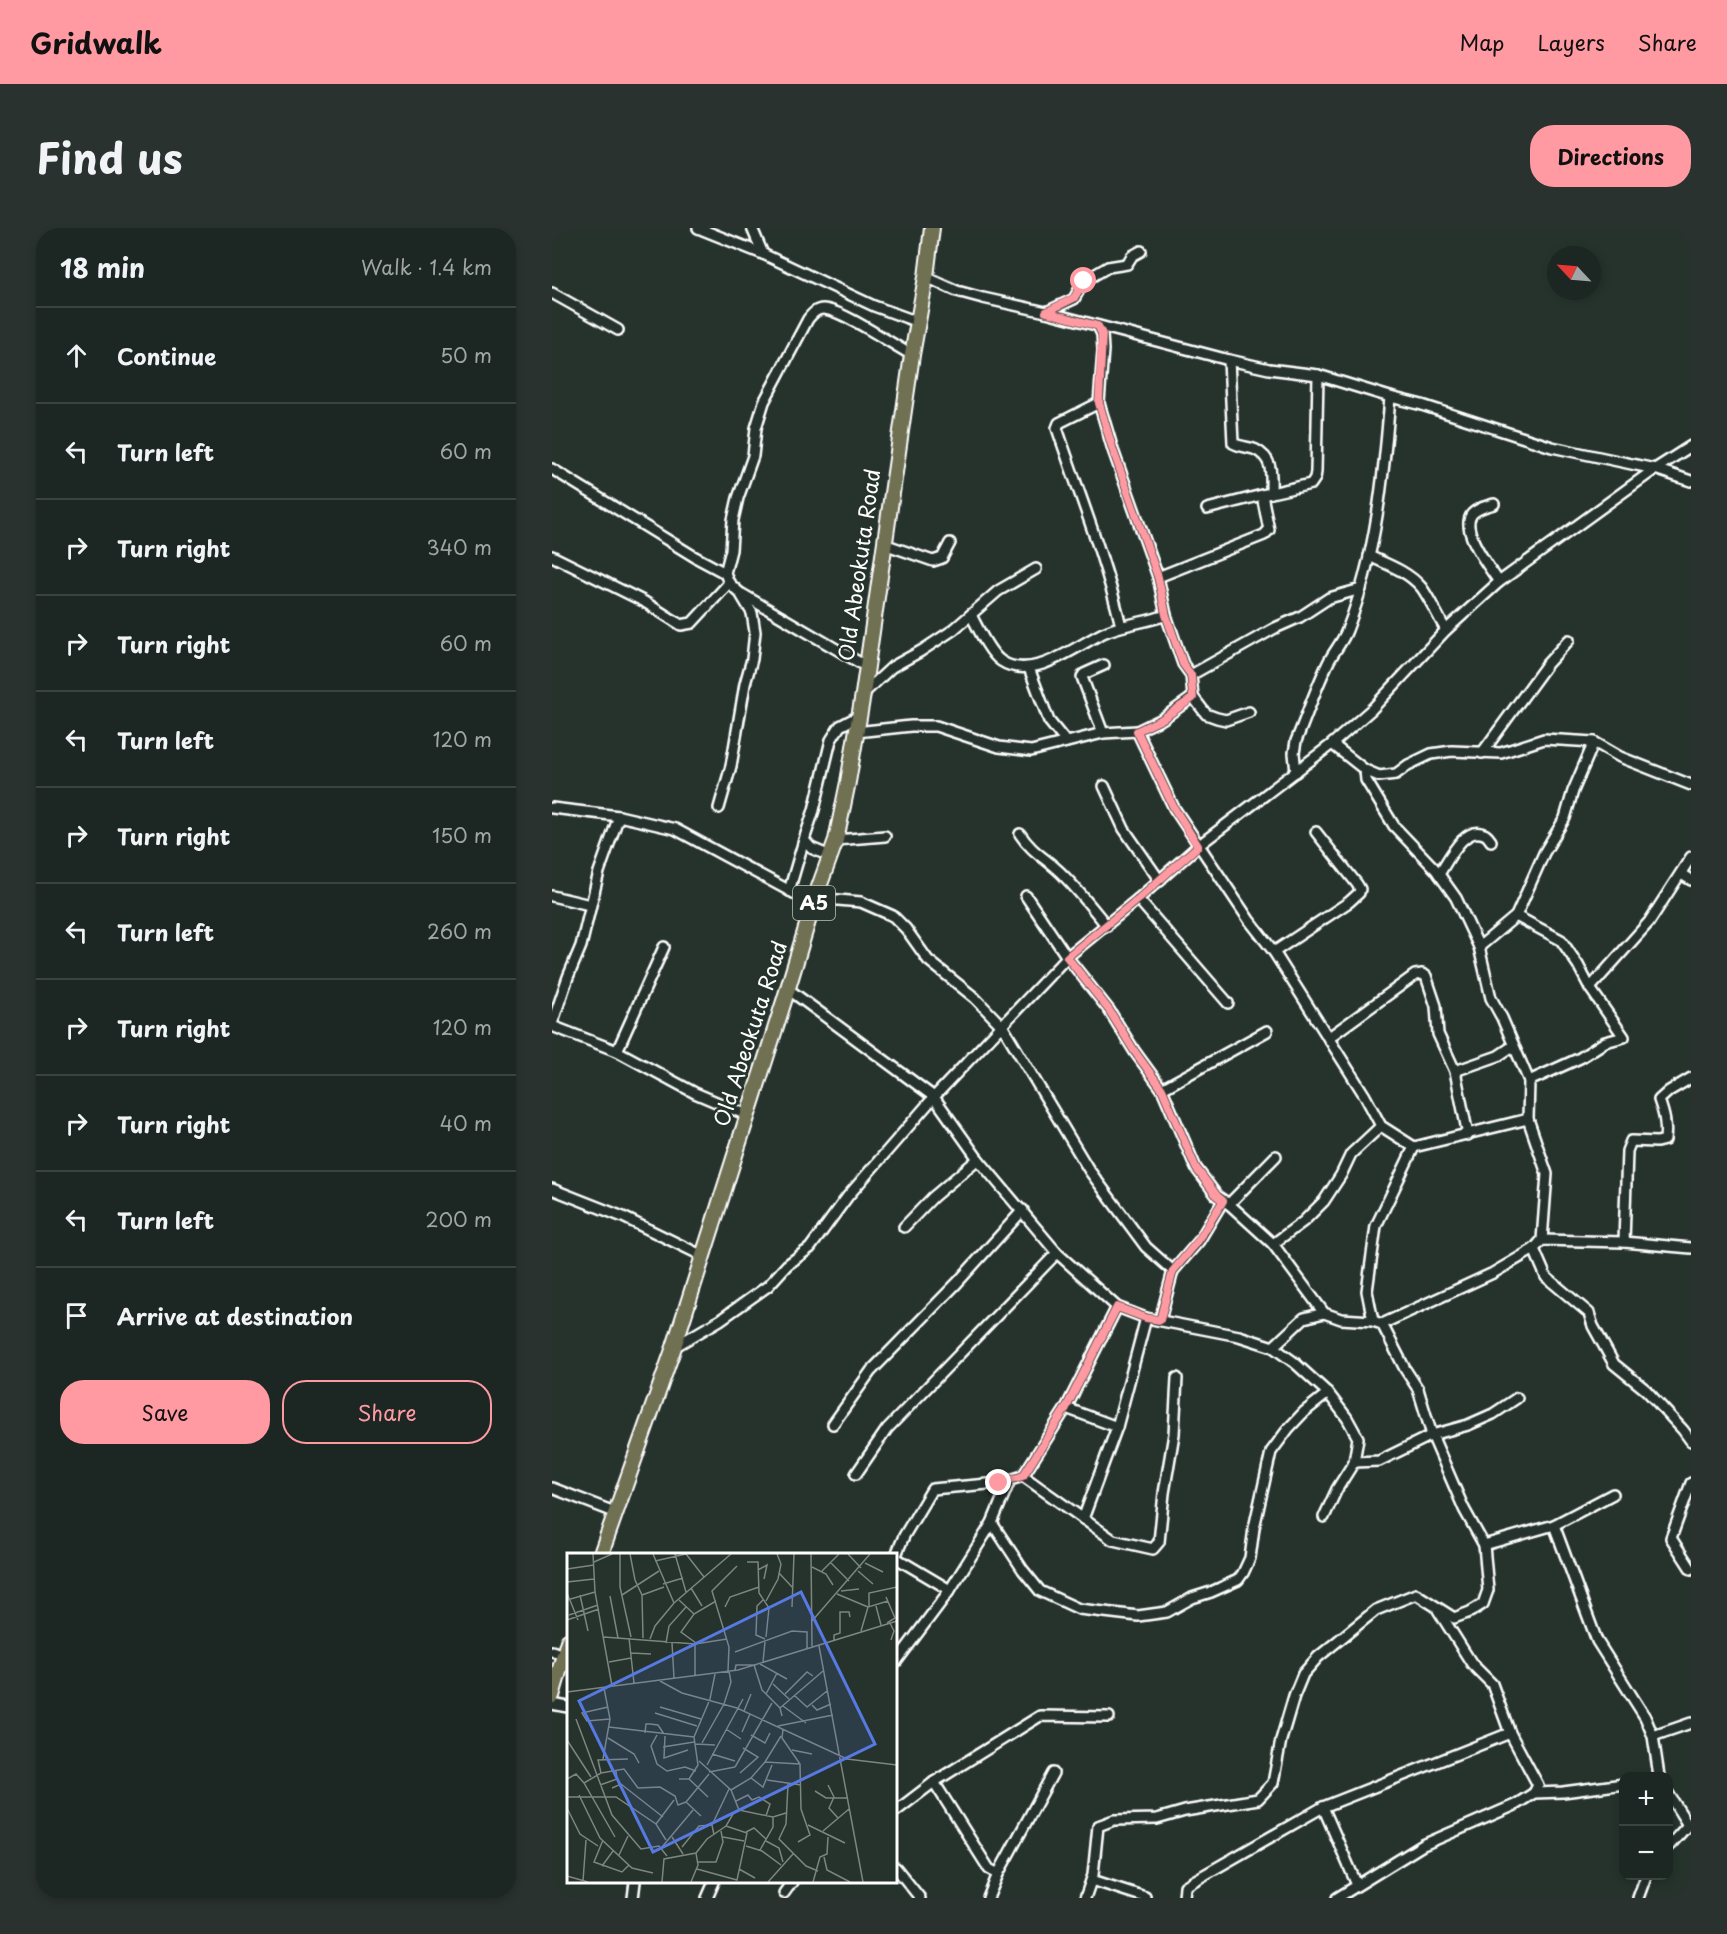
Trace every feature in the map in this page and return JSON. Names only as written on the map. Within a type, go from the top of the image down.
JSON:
[{"type":"highway","name":"Old Abeokuta Road","points":[[601,1553],[674,1347],[814,901],[836,840],[863,694],[932,228]]},
{"type":"highway","points":[[552,1696],[558,1653]]},
{"type":"street","points":[[698,228],[763,254],[874,306],[918,321]]},
{"type":"street","points":[[752,228],[763,254]]},
{"type":"street","points":[[1046,312],[1074,298],[1084,281],[1108,267],[1127,264],[1132,256],[1141,251]]},
{"type":"street","points":[[926,277],[957,291],[1229,360],[1269,369],[1318,375],[1422,405],[1552,447],[1655,469],[1691,481]]},
{"type":"street","points":[[552,293],[618,330]]},
{"type":"street","points":[[867,667],[740,593],[729,584],[725,573],[731,550],[733,520],[738,498],[753,456],[756,428],[764,402],[808,319],[816,311],[824,309],[838,313],[912,355]]},
{"type":"street","points":[[1098,326],[1102,334],[1103,350],[1099,403],[1113,450],[1158,577],[1166,615],[1183,664],[1191,675],[1193,698],[1206,714],[1217,718],[1226,720],[1248,712]]},
{"type":"street","points":[[1158,577],[1263,535],[1269,530],[1267,494],[1271,466],[1257,451],[1233,444],[1229,360]]},
{"type":"street","points":[[1207,509],[1311,484],[1315,478],[1318,375]]},
{"type":"street","points":[[1296,772],[1294,753],[1296,741],[1329,661],[1347,631],[1361,589],[1369,556],[1385,456],[1390,397]]},
{"type":"street","points":[[1099,403],[1059,423],[1057,428],[1097,538],[1121,626]]},
{"type":"street","points":[[674,1347],[720,1320],[768,1286],[787,1265],[810,1248],[848,1196],[934,1097],[1003,1027],[1067,957],[1107,926],[1198,846],[1332,744],[1372,709],[1446,630],[1499,582],[1655,469],[1691,446]]},
{"type":"street","points":[[552,469],[725,573]]},
{"type":"street","points":[[1494,504],[1472,514],[1469,523],[1472,539],[1499,582]]},
{"type":"street","points":[[884,544],[933,561],[942,558],[950,543]]},
{"type":"street","points":[[552,556],[643,601],[681,625],[692,623],[729,584]]},
{"type":"street","points":[[1369,556],[1411,577],[1421,588],[1446,630]]},
{"type":"street","points":[[863,694],[892,667],[953,630],[998,591],[1036,569]]},
{"type":"street","points":[[1191,675],[1275,628],[1300,617],[1329,598],[1361,589]]},
{"type":"street","points":[[719,808],[731,766],[745,684],[752,659],[755,632],[752,613],[740,593]]},
{"type":"street","points":[[971,615],[991,650],[1001,661],[1029,668],[1062,656],[1121,626],[1148,622],[1166,615]]},
{"type":"street","points":[[1482,753],[1547,664],[1569,640]]},
{"type":"street","points":[[1103,733],[1082,677],[1104,666]]},
{"type":"street","points":[[1029,668],[1049,721],[1066,742]]},
{"type":"street","points":[[856,732],[911,726],[936,726],[999,747],[1030,751],[1103,733],[1137,731],[1162,719],[1193,698]]},
{"type":"street","points":[[789,891],[814,810],[831,740],[840,726],[859,716]]},
{"type":"street","points":[[1137,731],[1174,808],[1198,846],[1274,952],[1365,1096],[1381,1126],[1414,1147],[1528,1119]]},
{"type":"street","points":[[1332,744],[1365,770],[1379,776],[1396,774],[1408,765],[1431,754],[1452,751],[1501,753],[1544,739],[1594,742],[1620,757],[1691,785]]},
{"type":"street","points":[[1479,947],[1515,916],[1544,854],[1565,818],[1573,791],[1594,742]]},
{"type":"street","points":[[1273,1347],[1304,1318],[1324,1313],[1341,1319],[1377,1323],[1493,1273],[1534,1249],[1542,1240],[1547,1174],[1528,1119],[1529,1081],[1491,998],[1479,947],[1456,898],[1439,874],[1394,826],[1366,780],[1365,770]]},
{"type":"street","points":[[1104,786],[1124,829],[1160,881]]},
{"type":"street","points":[[552,808],[618,816],[675,829],[789,891],[814,901],[861,902],[893,916],[906,929],[928,960],[975,998],[1003,1027],[1089,1170],[1146,1247],[1173,1271]]},
{"type":"street","points":[[618,816],[599,872],[581,946],[552,1020],[695,1093],[747,1115]]},
{"type":"street","points":[[1274,952],[1348,902],[1359,892],[1360,889],[1316,832]]},
{"type":"street","points":[[1439,874],[1461,840],[1472,833],[1484,834],[1491,841]]},
{"type":"street","points":[[1020,834],[1040,857],[1065,877],[1107,926]]},
{"type":"street","points":[[836,840],[885,836]]},
{"type":"street","points":[[804,840],[811,848],[830,856]]},
{"type":"street","points":[[1590,988],[1649,922],[1691,857]]},
{"type":"street","points":[[1681,874],[1691,880]]},
{"type":"street","points":[[552,896],[590,905]]},
{"type":"street","points":[[1026,896],[1067,957],[1109,1010],[1135,1052],[1162,1089],[1196,1168],[1217,1196],[1273,1244],[1324,1313]]},
{"type":"street","points":[[1138,899],[1228,1003]]},
{"type":"street","points":[[1515,916],[1561,940],[1590,988],[1624,1037],[1605,1042],[1580,1058],[1529,1081]]},
{"type":"street","points":[[616,1051],[664,947]]},
{"type":"street","points":[[1328,1038],[1415,975],[1426,976],[1436,1006],[1438,1034],[1455,1071],[1468,1135]]},
{"type":"street","points":[[788,989],[934,1097],[978,1159],[1057,1253],[1117,1307],[1146,1318],[1213,1330],[1273,1347],[1328,1393],[1347,1418],[1358,1438],[1354,1462],[1337,1489],[1324,1517]]},
{"type":"street","points":[[1162,1089],[1267,1031]]},
{"type":"street","points":[[1455,1071],[1498,1056],[1514,1046]]},
{"type":"street","points":[[1624,1242],[1627,1151],[1631,1141],[1665,1140],[1667,1130],[1665,1116],[1659,1100],[1691,1078]]},
{"type":"street","points":[[1273,1244],[1304,1221],[1324,1201],[1351,1154],[1381,1126]]},
{"type":"street","points":[[1085,1898],[1092,1880],[1098,1826],[1114,1820],[1158,1819],[1185,1811],[1258,1799],[1273,1783],[1281,1740],[1303,1674],[1318,1657],[1376,1611],[1416,1594],[1454,1618],[1483,1604],[1488,1590],[1484,1545],[1464,1509],[1432,1436],[1418,1389],[1377,1323],[1367,1292],[1376,1226],[1414,1147]]},
{"type":"street","points":[[1160,1320],[1173,1271],[1226,1203],[1276,1156]]},
{"type":"street","points":[[904,1227],[933,1197],[978,1159]]},
{"type":"street","points":[[552,1190],[623,1217],[703,1256]]},
{"type":"street","points":[[833,1424],[871,1371],[1023,1210]]},
{"type":"street","points":[[1542,1240],[1624,1242],[1691,1248]]},
{"type":"street","points":[[1534,1249],[1546,1277],[1589,1314],[1614,1364],[1646,1390],[1691,1441]]},
{"type":"street","points":[[856,1474],[887,1429],[1057,1253]]},
{"type":"street","points":[[897,1554],[904,1536],[932,1489],[999,1483],[1023,1476],[1066,1408],[1117,1307]]},
{"type":"street","points":[[1083,1519],[1117,1427],[1146,1318]]},
{"type":"street","points":[[1023,1476],[1113,1540],[1153,1549],[1159,1542],[1174,1434],[1177,1378]]},
{"type":"street","points":[[992,1523],[1040,1591],[1079,1610],[1138,1616],[1167,1612],[1192,1598],[1238,1580],[1250,1558],[1254,1528],[1271,1452],[1296,1421],[1328,1393]]},
{"type":"street","points":[[1354,1462],[1378,1461],[1432,1436],[1468,1425],[1493,1414],[1516,1398]]},
{"type":"street","points":[[1066,1408],[1117,1427]]},
{"type":"street","points":[[897,1661],[950,1590],[992,1523],[1010,1480]]},
{"type":"street","points":[[1691,1483],[1671,1538],[1691,1569]]},
{"type":"street","points":[[552,1488],[617,1513]]},
{"type":"street","points":[[1484,1545],[1554,1525],[1613,1494]]},
{"type":"street","points":[[1554,1525],[1597,1641],[1645,1717],[1653,1736],[1658,1772]]},
{"type":"street","points":[[897,1558],[950,1590]]},
{"type":"street","points":[[1436,1606],[1472,1664],[1492,1684],[1510,1733],[1538,1785],[1534,1793]]},
{"type":"street","points":[[552,1704],[567,1707]]},
{"type":"street","points":[[897,1810],[934,1782],[1040,1716],[1109,1717]]},
{"type":"street","points":[[1653,1736],[1691,1723]]},
{"type":"street","points":[[1184,1898],[1185,1886],[1323,1807],[1510,1733]]},
{"type":"street","points":[[987,1898],[1053,1773]]},
{"type":"street","points":[[934,1782],[989,1869],[998,1874]]},
{"type":"street","points":[[1337,1898],[1423,1845],[1515,1805],[1534,1793],[1563,1792],[1619,1785]]},
{"type":"street","points":[[1673,1801],[1689,1825],[1673,1842]]},
{"type":"street","points":[[1323,1807],[1357,1886]]},
{"type":"street","points":[[897,1869],[920,1898]]},
{"type":"street","points":[[1092,1880],[1145,1898]]},
{"type":"street","points":[[1638,1898],[1644,1880]]},
{"type":"street","points":[[633,1898],[635,1883]]},
{"type":"street","points":[[707,1898],[713,1883]]},
{"type":"street","points":[[784,1893],[791,1883]]},
{"type":"route","points":[[999,1483],[1023,1476],[1066,1408],[1117,1307],[1146,1318],[1160,1320],[1173,1271],[1198,1241],[1223,1201],[1196,1168],[1162,1089],[1135,1052],[1109,1010],[1067,957],[1107,926],[1198,846],[1174,808],[1137,731],[1162,719],[1193,698],[1191,675],[1183,664],[1166,615],[1158,577],[1113,450],[1099,403],[1102,334],[1098,326],[1046,312],[1074,298],[1084,281]]}]
